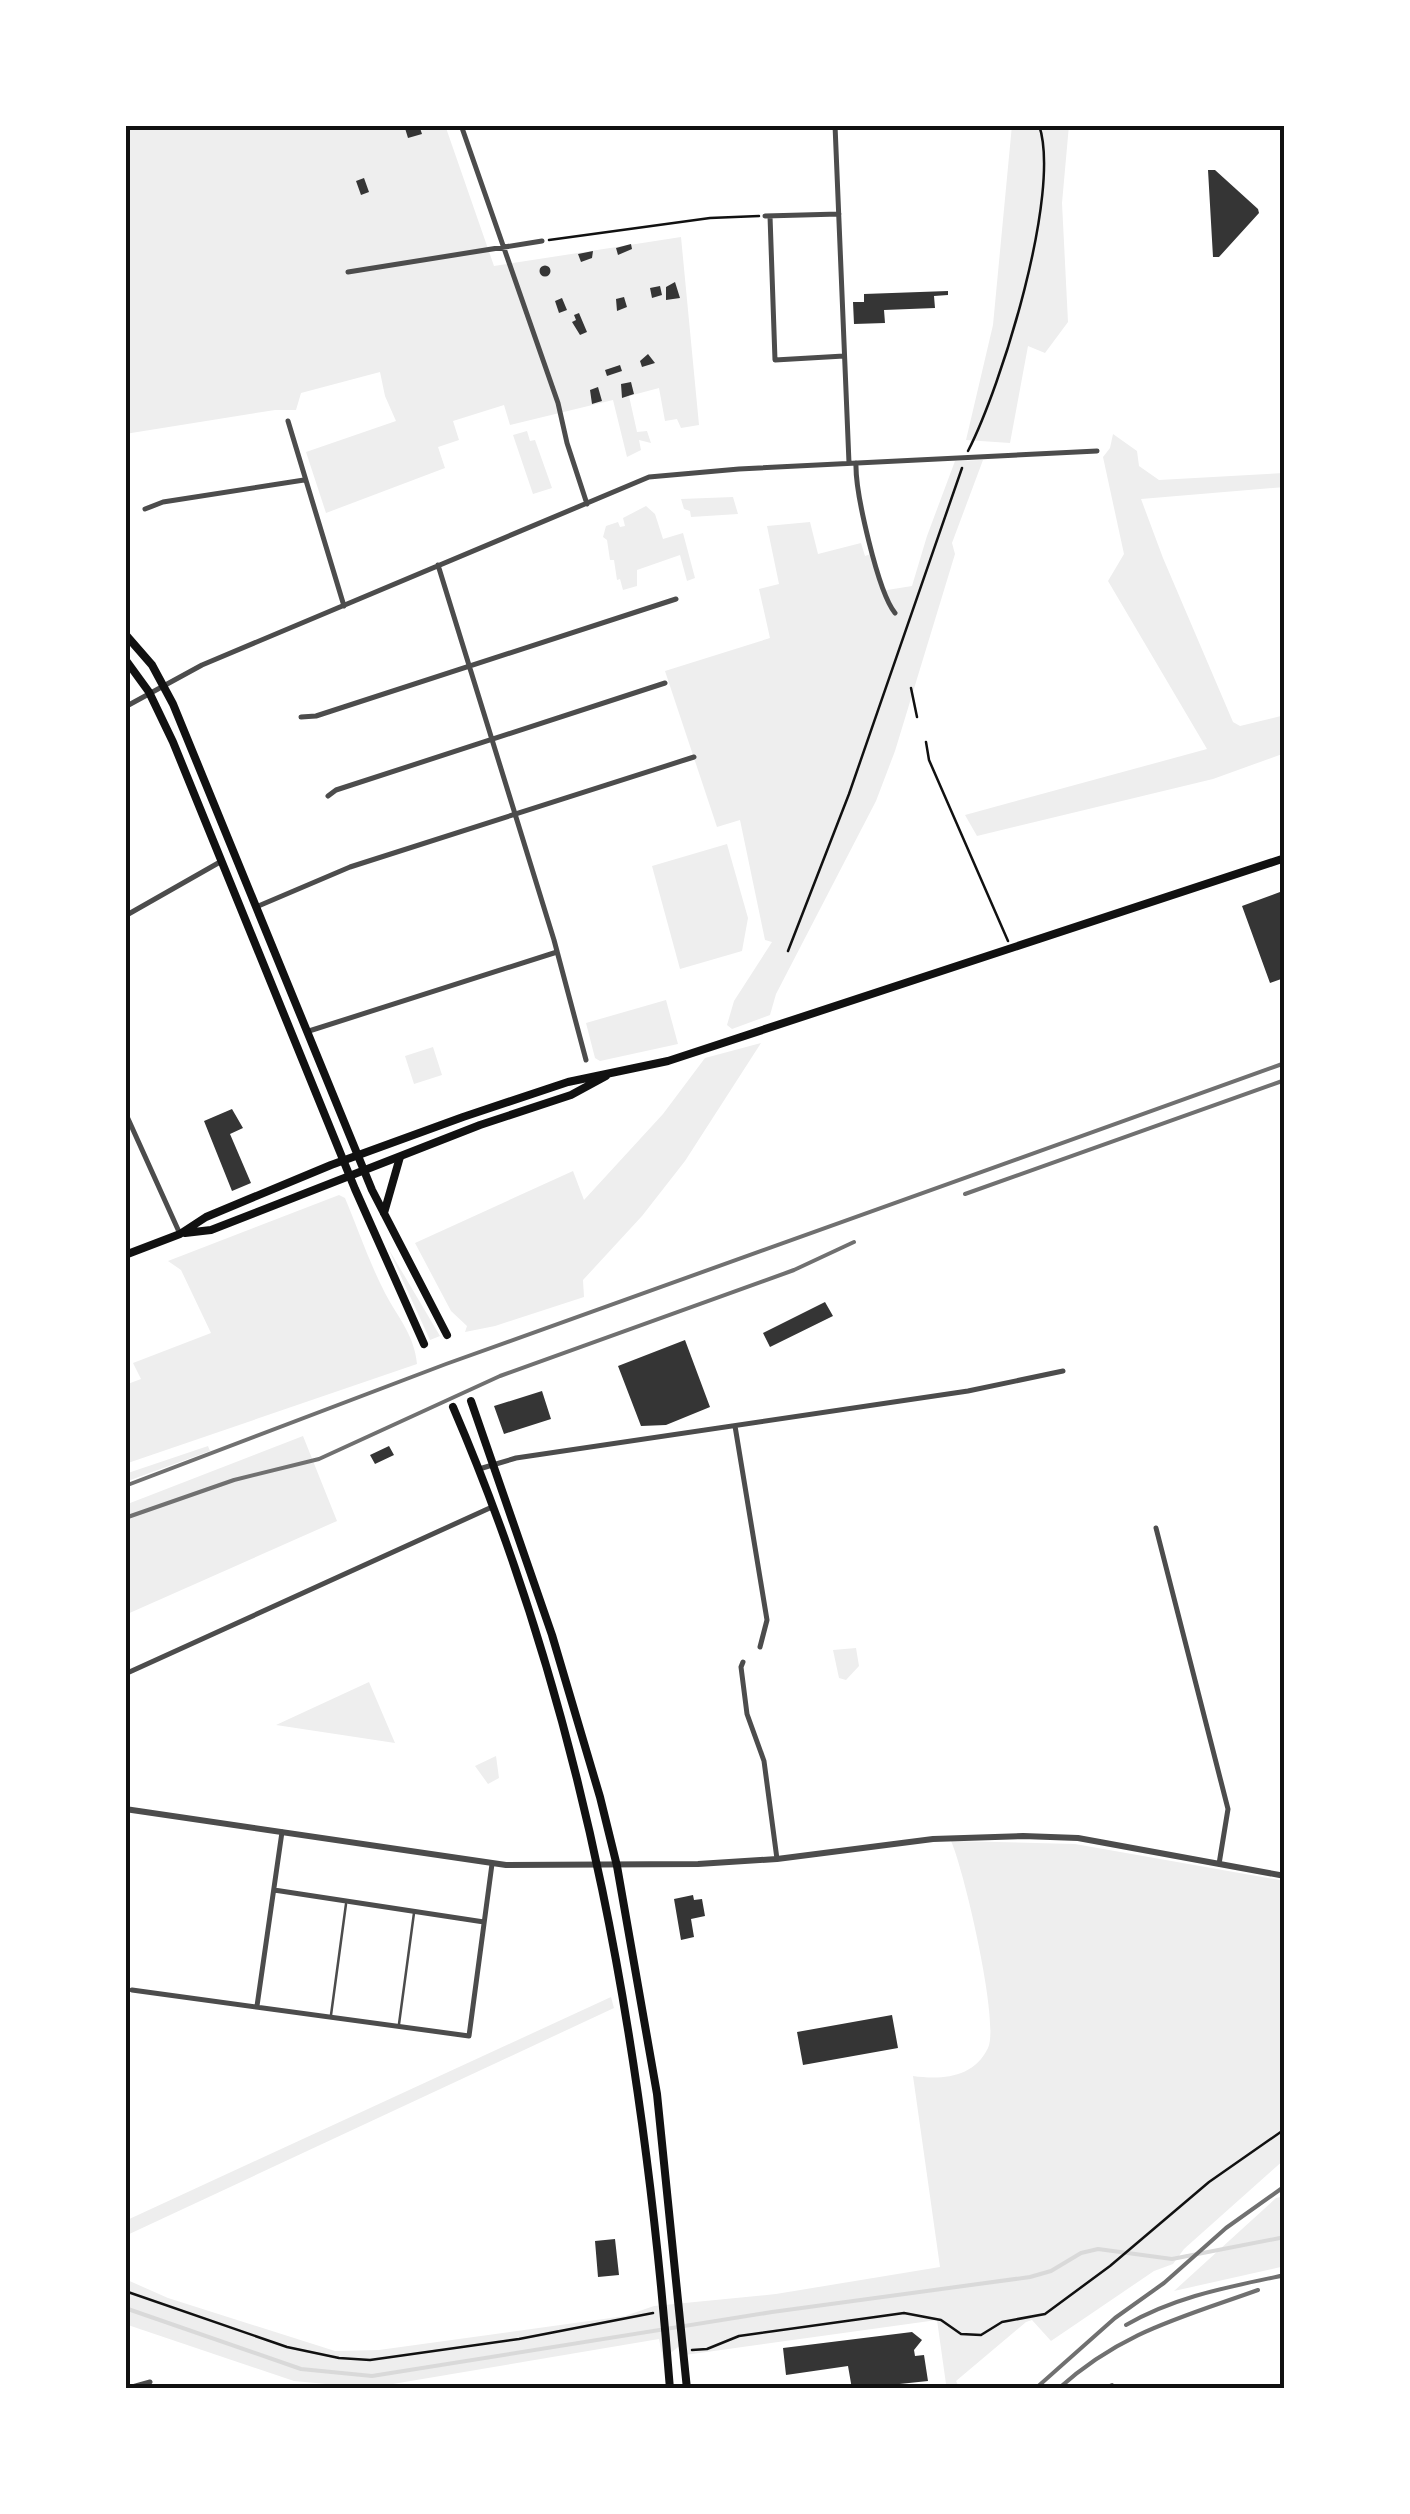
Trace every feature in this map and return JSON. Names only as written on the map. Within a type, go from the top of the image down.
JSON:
[{"type":"main road","points":[[125,634],[164,684],[365,1171],[447,1335]]},
{"type":"main road","points":[[125,659],[149,692],[223,861],[350,1176],[424,1344]]},
{"type":"main road","points":[[180,1234],[206,1216],[344,1160],[568,1082],[685,1056],[1285,858]]},
{"type":"main road","points":[[125,1255],[180,1234],[212,1230],[480,1125],[583,1091],[606,1076]]},
{"type":"main road","points":[[384,1213],[400,1157]]},
{"type":"main road","points":[[471,1400],[552,1635],[617,1866],[657,2094],[687,2389]]},
{"type":"main road","points":[[453,1407],[546,1656],[599,1866],[638,2085],[659,2316],[666,2341],[670,2389]]},
{"type":"main road","points":[[638,2085],[657,2094]]},
{"type":"street","points":[[461,125],[558,403],[587,504]]},
{"type":"street","points":[[836,125],[852,463],[884,592],[896,613]]},
{"type":"street","points":[[839,214],[768,216],[775,360],[844,356]]},
{"type":"street","points":[[348,272],[542,241]]},
{"type":"street","points":[[288,421],[344,606]]},
{"type":"street","points":[[125,707],[202,664],[663,474],[1097,451]]},
{"type":"street","points":[[145,509],[163,502],[304,480]]},
{"type":"street","points":[[438,566],[494,738],[586,1060]]},
{"type":"street","points":[[301,717],[316,716],[676,599]]},
{"type":"street","points":[[328,796],[336,790],[664,682]]},
{"type":"street","points":[[256,906],[350,867],[694,757]]},
{"type":"street","points":[[125,916],[223,861]]},
{"type":"street","points":[[308,1031],[557,952]]},
{"type":"street","points":[[125,1112],[180,1234]]},
{"type":"street","points":[[479,1470],[533,1455],[1014,1384],[1063,1371]]},
{"type":"street","points":[[735,1426],[767,1620],[760,1647]]},
{"type":"street","points":[[125,1674],[492,1507]]},
{"type":"street","points":[[1156,1528],[1228,1809],[1218,1864]]},
{"type":"street","points":[[743,1662],[747,1714],[764,1761],[777,1859]]},
{"type":"street","points":[[125,1809],[492,1864],[617,1866],[777,1859],[933,1839],[1023,1836],[1078,1838],[1285,1876]]},
{"type":"street","points":[[257,2006],[282,1832]]},
{"type":"street","points":[[132,1990],[469,2036],[492,1864]]},
{"type":"street","points":[[274,1890],[484,1922]]},
{"type":"street","points":[[125,2389],[150,2382]]},
{"type":"lane","points":[[331,2016],[346,1902]]},
{"type":"lane","points":[[399,2026],[414,1912]]},
{"type":"path","points":[[788,951],[850,794],[1021,306],[1045,172],[1045,148],[1039,125]]},
{"type":"path","points":[[542,241],[710,218],[768,216]]},
{"type":"path","points":[[911,688],[917,717]]},
{"type":"path","points":[[926,742],[929,760],[1010,948]]},
{"type":"path","points":[[691,2350],[707,2349],[739,2336],[904,2313],[941,2320],[962,2334],[981,2335],[1002,2322],[1045,2314],[1110,2266],[1209,2182],[1285,2130]]},
{"type":"path","points":[[125,2291],[287,2347],[370,2360],[659,2316]]},
{"type":"shaded area","points":[[125,125],[445,125],[494,266],[681,237],[699,425],[681,428],[677,419],[665,421],[659,388],[629,396],[637,432],[647,431],[651,443],[639,440],[641,450],[627,457],[613,400],[510,425],[504,405],[453,421],[459,440],[438,447],[445,468],[326,513],[306,452],[396,421],[380,372],[301,393],[296,410],[125,434]]},
{"type":"shaded area","points":[[1012,125],[1069,125],[1062,203],[1068,322],[1045,353],[1028,346],[1010,443],[966,440],[993,325]]},
{"type":"shaded area","points":[[527,431],[530,441],[535,440],[552,488],[533,494],[513,435]]},
{"type":"shaded area","points":[[1113,434],[1137,451],[1139,466],[1159,480],[1285,473],[1285,487],[1141,499],[1233,722],[1240,726],[1285,715],[1285,753],[1213,779],[977,836],[965,815],[1207,749],[1108,581],[1124,554],[1103,457]]},
{"type":"shaded area","points":[[983,460],[952,543],[955,554],[876,801],[776,994],[770,1015],[732,1029],[727,1025],[734,1001],[772,942],[765,940],[740,820],[717,827],[665,671],[770,638],[759,589],[779,584],[767,526],[810,522],[818,554],[861,543],[865,556],[871,554],[881,591],[912,586],[955,461]]},
{"type":"shaded area","points":[[733,497],[738,514],[691,517],[681,499]]},
{"type":"shaded area","points":[[646,506],[655,514],[663,539],[683,533],[695,578],[687,581],[680,555],[637,570],[637,586],[623,590],[603,537],[606,526],[618,522],[620,527],[625,526],[623,518]]},
{"type":"shaded area","points":[[727,844],[748,918],[742,951],[680,969],[652,866]]},
{"type":"shaded area","points":[[666,1000],[678,1044],[600,1061],[595,1058],[586,1023]]},
{"type":"shaded area","points":[[761,1043],[685,1161],[642,1216],[583,1280],[584,1297],[465,1332],[467,1326],[451,1311],[415,1243],[573,1171],[584,1200],[663,1114],[705,1058]]},
{"type":"shaded area","points":[[433,1047],[442,1075],[414,1084],[405,1056]]},
{"type":"shaded area","points":[[339,1195],[345,1198],[379,1281],[409,1335],[417,1364],[125,1464],[125,1385],[141,1379],[133,1363],[211,1333],[181,1270],[168,1261]]},
{"type":"shaded area","points":[[388,1248],[440,1336],[430,1340]]},
{"type":"shaded area","points":[[303,1436],[337,1521],[125,1615],[125,1505]]},
{"type":"shaded area","points":[[208,1446],[210,1451],[125,1482],[125,1474]]},
{"type":"shaded area","points":[[856,1648],[859,1666],[846,1680],[839,1678],[833,1650]]},
{"type":"shaded area","points":[[369,1682],[395,1743],[276,1725]]},
{"type":"shaded area","points":[[496,1756],[499,1778],[488,1784],[475,1766]]},
{"type":"shaded area","points":[[951,1841],[1075,1844],[1285,1881],[1285,2159],[1184,2249],[1173,2264],[1154,2271],[1051,2341],[1032,2320],[1026,2322],[956,2381],[960,2389],[941,2389],[946,2384],[937,2320],[685,2355],[682,2344],[663,2359],[659,2339],[369,2388],[294,2381],[125,2324],[125,2279],[168,2298],[335,2351],[379,2350],[625,2316],[654,2306],[776,2294],[940,2267],[913,2076],[935,2078],[966,2071],[982,2058],[990,2033],[979,1946]]},
{"type":"shaded area","points":[[611,1997],[614,2008],[125,2236],[125,2221]]},
{"type":"shaded area","points":[[1285,2196],[1285,2266],[1174,2291],[1276,2198]]},
{"type":"building","points":[[404,125],[419,125],[422,134],[408,138]]},
{"type":"building","points":[[1208,170],[1215,170],[1259,213],[1219,257],[1213,257]]},
{"type":"building","points":[[364,178],[369,192],[361,195],[356,181]]},
{"type":"building","points":[[631,244],[632,249],[618,255],[616,248]]},
{"type":"building","points":[[593,251],[592,258],[581,262],[578,254]]},
{"type":"building","points":[[545,265],[551,271],[545,277],[539,271]]},
{"type":"building","points":[[675,282],[680,298],[666,300],[666,287]]},
{"type":"building","points":[[660,286],[662,295],[652,298],[650,288]]},
{"type":"building","points":[[948,291],[948,295],[934,296],[935,308],[884,310],[885,323],[854,324],[853,302],[864,302],[864,294]]},
{"type":"building","points":[[624,297],[627,307],[617,311],[616,299]]},
{"type":"building","points":[[562,298],[567,310],[559,313],[555,301]]},
{"type":"building","points":[[579,313],[587,332],[580,335],[572,322]]},
{"type":"building","points":[[648,354],[655,363],[642,367],[640,361]]},
{"type":"building","points":[[620,365],[622,371],[607,376],[605,370]]},
{"type":"building","points":[[631,382],[634,394],[622,398],[621,384]]},
{"type":"building","points":[[598,387],[602,401],[592,404],[590,390]]},
{"type":"building","points":[[1280,892],[1285,903],[1285,969],[1284,978],[1270,983],[1242,906]]},
{"type":"building","points":[[232,1109],[243,1128],[230,1134],[251,1183],[232,1191],[204,1121]]},
{"type":"building","points":[[825,1302],[833,1316],[770,1347],[763,1333]]},
{"type":"building","points":[[685,1340],[710,1407],[666,1425],[641,1426],[618,1366]]},
{"type":"building","points":[[542,1391],[551,1419],[504,1434],[494,1406]]},
{"type":"building","points":[[389,1446],[394,1455],[375,1464],[370,1455]]},
{"type":"building","points":[[693,1895],[694,1900],[702,1899],[705,1916],[691,1919],[694,1937],[681,1940],[674,1899]]},
{"type":"building","points":[[892,2015],[898,2048],[803,2065],[797,2032]]},
{"type":"building","points":[[615,2239],[619,2275],[598,2277],[595,2241]]},
{"type":"building","points":[[912,2332],[922,2340],[914,2350],[915,2356],[924,2355],[928,2381],[852,2389],[848,2366],[786,2375],[783,2348]]},
{"type":"waterway","points":[[125,2308],[301,2369],[372,2376],[772,2312],[1030,2277],[1098,2249],[1172,2259],[1285,2237]]},
{"type":"railway","points":[[125,1486],[446,1364],[1285,1063]]},
{"type":"railway","points":[[965,1194],[1285,1080]]},
{"type":"railway","points":[[125,1518],[234,1480],[319,1459],[500,1376],[794,1270],[854,1242]]},
{"type":"railway","points":[[1035,2389],[1115,2318],[1164,2283],[1226,2228],[1285,2186]]},
{"type":"railway","points":[[1126,2325],[1184,2300],[1285,2275]]},
{"type":"railway","points":[[1058,2389],[1128,2340],[1258,2290]]},
{"type":"railway","points":[[1104,2389],[1112,2385]]}]
